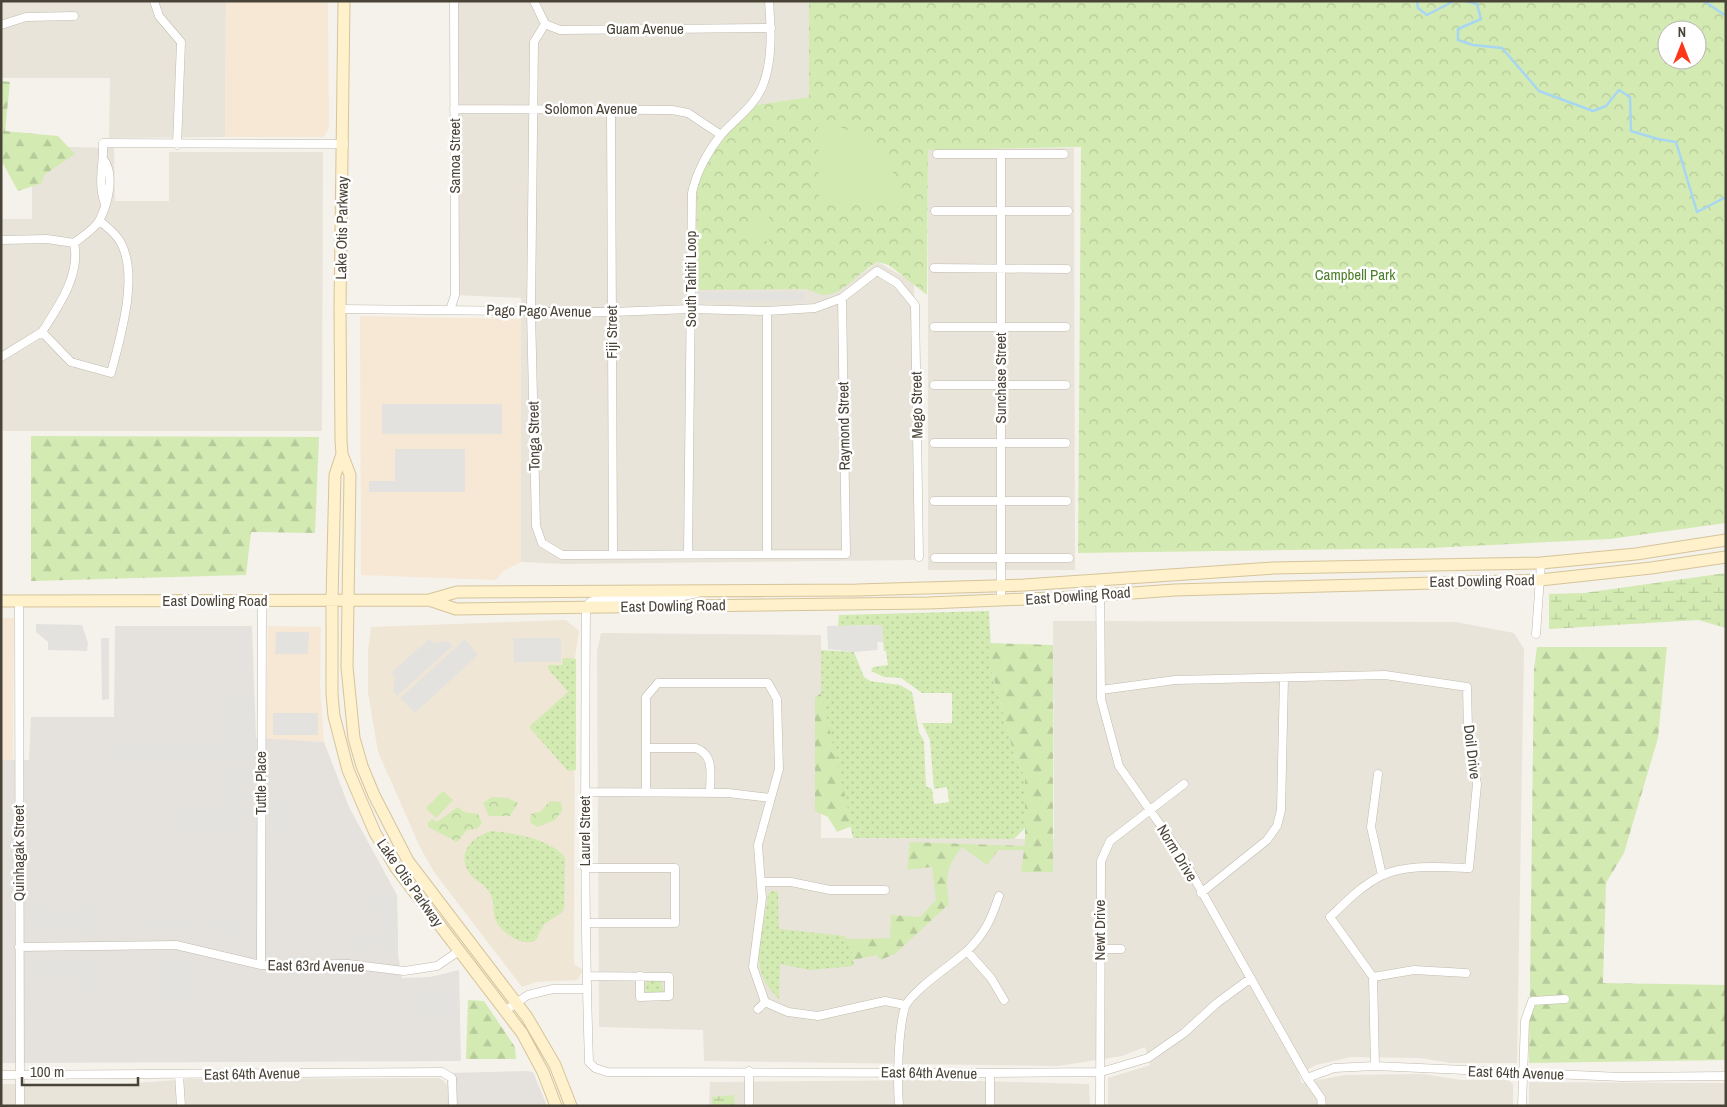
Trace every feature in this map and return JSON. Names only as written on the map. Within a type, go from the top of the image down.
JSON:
[{"type":"main road","name":"Lake Otis Parkway","points":[[344,1],[344,144],[340,309],[342,454],[335,476],[332,600],[334,716],[348,770],[375,833],[392,861],[522,1033],[543,1072],[556,1106]]},
{"type":"main road","name":"Lake Otis Parkway","points":[[342,454],[350,476],[347,667],[349,706],[354,738],[374,795],[408,861],[518,1002],[555,1065],[571,1106]]},
{"type":"main road","name":"East Dowling Road","points":[[1,601],[262,602],[348,599],[429,600],[457,592],[702,591],[1001,586],[1100,581],[1274,568],[1541,563],[1636,554],[1726,540]]},
{"type":"main road","name":"East Dowling Road","points":[[429,600],[456,609],[1001,601],[1175,590],[1540,580],[1651,568],[1726,557]]},
{"type":"main road","points":[[459,950],[472,954],[490,968]]},
{"type":"street","points":[[154,1],[159,16],[181,42],[177,145]]},
{"type":"street","name":"Samoa Street","points":[[450,310],[455,295],[454,1]]},
{"type":"street","points":[[534,1],[545,24]]},
{"type":"street","name":"South Tahiti Loop","points":[[688,554],[692,193],[695,177],[721,136],[750,108],[763,87],[768,69],[771,28],[769,1]]},
{"type":"street","points":[[1,25],[26,17],[74,16]]},
{"type":"street","name":"Guam Avenue","points":[[545,24],[560,30],[771,28]]},
{"type":"street","name":"Tonga Street","points":[[545,24],[534,42],[532,310],[536,526],[542,543],[562,556],[846,554]]},
{"type":"street","name":"Solomon Avenue","points":[[454,109],[672,110],[688,113],[721,136]]},
{"type":"street","name":"Fiji Street","points":[[612,109],[613,555]]},
{"type":"street","points":[[1,357],[42,332],[64,296],[73,269],[74,243],[100,221],[105,204],[101,193],[101,167],[104,160],[103,143],[177,145],[344,144]]},
{"type":"street","points":[[938,154],[1064,154]]},
{"type":"street","name":"Sunchase Street","points":[[1001,154],[1001,601]]},
{"type":"street","points":[[935,211],[1068,211]]},
{"type":"street","points":[[42,332],[71,362],[111,373],[127,309],[127,263],[125,251],[116,235],[100,221]]},
{"type":"street","points":[[1,240],[47,239],[74,243]]},
{"type":"street","points":[[934,268],[1067,269]]},
{"type":"street","name":"Pago Pago Avenue","points":[[340,309],[612,312],[691,309],[767,312],[815,308],[842,298],[877,271]]},
{"type":"street","name":"Mego Street","points":[[877,271],[898,283],[915,305],[919,557]]},
{"type":"street","name":"Raymond Street","points":[[842,298],[846,554]]},
{"type":"street","points":[[767,312],[767,554]]},
{"type":"street","points":[[934,327],[1066,327]]},
{"type":"street","points":[[934,385],[1066,385]]},
{"type":"street","points":[[934,442],[1066,443]]},
{"type":"street","points":[[934,501],[1067,501]]},
{"type":"street","points":[[935,558],[1069,558]]},
{"type":"street","points":[[1536,634],[1541,563]]},
{"type":"street","name":"Norm Drive","points":[[1100,581],[1101,690],[1104,713],[1119,766],[1180,853],[1307,1078],[1321,1098],[1322,1106]]},
{"type":"street","points":[[586,607],[590,602],[600,598],[684,598],[702,591]]},
{"type":"street","name":"Quinhagak Street","points":[[19,600],[20,1106]]},
{"type":"street","name":"Tuttle Place","points":[[261,966],[262,602]]},
{"type":"street","name":"Laurel Street","points":[[586,607],[584,792],[589,1055]]},
{"type":"street","name":"Doil Drive","points":[[1101,690],[1175,680],[1384,675],[1468,687],[1468,730],[1477,784],[1469,868],[1425,866],[1382,875],[1354,894],[1330,917],[1372,977]]},
{"type":"street","points":[[1201,893],[1267,840],[1277,826],[1281,810],[1284,678]]},
{"type":"street","points":[[646,790],[646,697],[658,683],[768,683],[778,699],[779,769],[758,845],[762,882],[753,967],[765,1002],[788,1012],[818,1016],[885,1002],[905,1005]]},
{"type":"street","points":[[646,748],[696,748],[703,751],[710,759],[710,793]]},
{"type":"street","points":[[1378,774],[1372,827],[1382,875]]},
{"type":"street","name":"Newt Drive","points":[[1100,1106],[1101,861],[1110,841],[1184,784]]},
{"type":"street","points":[[584,792],[646,790],[771,798]]},
{"type":"street","points":[[585,868],[675,868],[675,923],[586,923]]},
{"type":"street","points":[[762,882],[791,882],[830,890],[886,890]]},
{"type":"street","points":[[900,1106],[899,1072],[905,1005],[931,980],[967,951],[989,925],[1000,896]]},
{"type":"street","name":"East 63rd Avenue","points":[[20,947],[176,945],[261,966],[348,964],[404,971],[437,966],[459,950]]},
{"type":"street","points":[[1100,949],[1121,949]]},
{"type":"street","points":[[967,951],[991,978],[1004,1000]]},
{"type":"street","points":[[1374,1066],[1372,977],[1414,970],[1466,973]]},
{"type":"street","points":[[587,976],[640,976],[669,977],[669,996],[640,997],[640,976]]},
{"type":"street","name":"East 64th Avenue","points":[[589,1055],[589,1062],[594,1068],[607,1072],[1101,1072],[1148,1058],[1184,1033],[1217,1003],[1251,978]]},
{"type":"street","points":[[506,1010],[528,994],[553,989],[587,989]]},
{"type":"street","points":[[1522,1106],[1525,1021],[1532,1001],[1565,999]]},
{"type":"street","points":[[758,1010],[765,1002]]},
{"type":"street","name":"East 64th Avenue","points":[[1307,1078],[1334,1068],[1374,1066],[1622,1077],[1726,1076]]},
{"type":"street","points":[[749,1071],[749,1106]]},
{"type":"street","name":"East 64th Avenue","points":[[1,1075],[442,1072],[452,1078],[453,1106]]},
{"type":"street","points":[[990,1073],[990,1106]]},
{"type":"street","points":[[179,1075],[181,1106]]},
{"type":"shaded area","points":[[1,1],[226,1],[225,137],[109,138],[110,78],[1,78]]},
{"type":"shaded area","points":[[226,1],[328,1],[329,127],[324,137],[225,137]]},
{"type":"shaded area","points":[[457,1],[809,1],[809,97],[756,105],[842,288],[878,262],[914,283],[918,560],[566,564],[521,562],[521,298],[455,295]]},
{"type":"shaded area","points":[[32,146],[114,148],[115,201],[169,201],[169,152],[323,152],[322,431],[1,431],[1,219],[32,219]]},
{"type":"shaded area","points":[[1074,148],[1075,570],[928,570],[928,149]]},
{"type":"shaded area","points":[[695,292],[804,292],[804,301],[695,301]]},
{"type":"shaded area","points":[[360,316],[521,319],[521,562],[503,571],[496,580],[361,575]]},
{"type":"shaded area","points":[[382,404],[502,404],[502,434],[382,434]]},
{"type":"shaded area","points":[[395,449],[465,449],[465,492],[369,492],[369,481],[395,481]]},
{"type":"shaded area","points":[[1,618],[14,618],[13,760],[1,760]]},
{"type":"shaded area","points":[[566,620],[579,631],[575,657],[574,964],[583,970],[578,980],[537,982],[522,987],[434,872],[420,847],[378,752],[368,693],[368,651],[371,627]]},
{"type":"shaded area","points":[[1053,621],[1456,622],[1514,633],[1524,649],[1517,1063],[1451,1063],[1420,1058],[1351,1057],[1316,1065],[1299,1074],[1302,1083],[1345,1075],[1423,1074],[1461,1080],[1508,1080],[1513,1084],[1513,1106],[1108,1106],[1108,1078],[1150,1065],[1145,1047],[1122,1056],[1058,1066],[704,1061],[703,1030],[599,1027],[597,651],[601,633],[821,635],[821,838],[1054,839]]},
{"type":"shaded area","points":[[36,624],[82,625],[88,643],[87,651],[48,650],[48,642],[36,632]]},
{"type":"shaded area","points":[[882,625],[883,642],[877,642],[878,650],[854,652],[828,649],[827,626]]},
{"type":"shaded area","points":[[115,626],[252,626],[256,738],[324,742],[349,807],[397,895],[398,954],[402,978],[430,977],[459,970],[461,1061],[1,1063],[1,760],[29,760],[31,717],[114,717]]},
{"type":"shaded area","points":[[268,626],[321,627],[320,686],[324,742],[266,739]]},
{"type":"shaded area","points":[[234,627],[252,628],[251,673],[235,673]]},
{"type":"shaded area","points":[[276,632],[309,632],[308,654],[275,654]]},
{"type":"shaded area","points":[[101,638],[109,638],[109,699],[102,700]]},
{"type":"shaded area","points":[[513,638],[561,638],[561,662],[514,662]]},
{"type":"shaded area","points":[[429,639],[433,643],[448,641],[453,646],[397,696],[393,691],[395,677],[391,673]]},
{"type":"shaded area","points":[[465,639],[478,655],[415,713],[400,698]]},
{"type":"shaded area","points":[[228,694],[254,694],[255,764],[113,763],[113,743],[227,743]]},
{"type":"shaded area","points":[[273,713],[318,713],[318,735],[273,735]]},
{"type":"shaded area","points":[[249,767],[248,833],[168,832],[170,804],[223,804],[224,768]]},
{"type":"shaded area","points":[[272,801],[294,801],[294,836],[271,837]]},
{"type":"shaded area","points":[[351,822],[364,845],[360,851],[344,828]]},
{"type":"shaded area","points":[[370,893],[397,895],[398,954],[389,955],[381,949],[347,950],[345,937],[376,933]]},
{"type":"shaded area","points":[[34,896],[40,896],[41,908],[96,906],[96,934],[37,933],[33,928]]},
{"type":"shaded area","points":[[143,915],[194,915],[195,932],[142,932]]},
{"type":"shaded area","points":[[202,915],[248,915],[248,940],[229,939],[228,933],[203,932]]},
{"type":"shaded area","points":[[37,959],[95,959],[95,995],[72,995],[71,975],[36,976]]},
{"type":"shaded area","points":[[159,959],[190,960],[191,999],[159,999]]},
{"type":"shaded area","points":[[414,988],[456,991],[457,1016],[422,1016],[422,1010],[414,1010]]},
{"type":"shaded area","points":[[533,1072],[547,1106],[447,1106],[447,1073]]},
{"type":"shaded area","points":[[440,1078],[450,1087],[450,1106],[1,1106],[1,1084],[122,1084],[190,1079]]},
{"type":"shaded area","points":[[940,1080],[1089,1084],[1090,1106],[709,1106],[710,1082]]},
{"type":"shaded area","points":[[1529,1082],[1726,1083],[1726,1106],[1529,1106]]},
{"type":"green space","name":"Campbell Park","points":[[809,1],[1726,1],[1726,523],[1610,539],[1431,548],[1078,553],[1081,147],[928,150],[927,295],[889,265],[878,262],[837,292],[830,294],[823,295],[807,289],[696,290],[697,185],[720,138],[756,105],[809,97]]},
{"type":"green space","points":[[1,81],[10,82],[5,131],[58,136],[75,154],[44,175],[42,183],[18,191],[1,160]]},
{"type":"green space","points":[[818,127],[843,128],[866,139],[895,175],[900,201],[819,206]]},
{"type":"green space","points":[[751,212],[769,213],[769,241],[749,241]]},
{"type":"green space","points":[[31,436],[319,437],[315,533],[251,532],[246,575],[31,581]]},
{"type":"green space","points":[[1726,573],[1726,628],[1698,620],[1549,629],[1549,594],[1584,593]]},
{"type":"green space","points":[[989,611],[992,672],[1013,751],[1025,777],[1025,828],[1014,839],[853,838],[821,693],[821,650],[854,652],[864,677],[870,681],[900,685],[912,692],[919,732],[924,741],[926,786],[932,789],[934,804],[949,802],[947,787],[934,789],[930,740],[922,723],[952,723],[952,693],[922,693],[901,678],[884,677],[871,671],[873,667],[888,665],[886,651],[884,651],[882,625],[838,626],[839,615]]},
{"type":"green space","points":[[989,643],[1053,645],[1053,872],[1021,872],[1024,850],[998,850],[987,865],[962,847],[948,873],[949,904],[895,954],[880,960],[877,955],[853,960],[852,946],[847,939],[890,938],[891,915],[920,917],[936,900],[932,867],[907,870],[910,842],[1025,846],[1025,777],[1013,751],[992,672]]},
{"type":"green space","points":[[1537,647],[1667,647],[1658,738],[1624,853],[1606,883],[1603,983],[1726,985],[1726,1060],[1529,1063],[1534,669]]},
{"type":"green space","points":[[563,658],[576,659],[576,770],[568,771],[529,727],[568,692],[549,670],[548,665],[563,665]]},
{"type":"green space","points":[[821,693],[852,826],[837,832],[828,817],[815,811],[815,698]]},
{"type":"green space","points":[[443,791],[453,800],[436,818],[426,808]]},
{"type":"green space","points":[[492,797],[508,798],[518,803],[510,816],[489,816],[483,803]]},
{"type":"green space","points":[[550,801],[561,802],[562,811],[555,820],[537,827],[530,822],[531,814],[540,812]]},
{"type":"green space","points":[[458,807],[464,812],[478,814],[482,823],[477,829],[467,830],[457,842],[428,827],[428,823],[432,819],[437,822]]},
{"type":"green space","points":[[492,831],[521,835],[541,841],[565,857],[564,909],[544,924],[535,941],[519,941],[502,929],[495,918],[491,895],[470,874],[466,866],[464,859],[468,846],[478,837]]},
{"type":"green space","points":[[771,891],[778,891],[779,929],[845,936],[852,946],[854,966],[810,970],[780,964],[779,999],[768,987],[759,963],[760,938],[768,895]]},
{"type":"green space","points":[[646,981],[661,981],[664,992],[654,994],[645,991]]},
{"type":"green space","points":[[468,1000],[484,1001],[515,1047],[516,1059],[466,1059]]},
{"type":"green space","points":[[734,1095],[735,1106],[712,1106],[712,1097]]},
{"type":"waterway","points":[[1417,1],[1418,8],[1427,15],[1454,1]]},
{"type":"waterway","points":[[1466,1],[1477,4],[1481,19],[1458,29],[1458,40],[1473,45],[1502,48],[1539,91],[1593,111],[1606,106],[1619,90],[1630,97],[1631,131],[1676,142],[1697,212],[1726,197]]},
{"type":"waterway","points":[[1704,1],[1726,16]]}]
